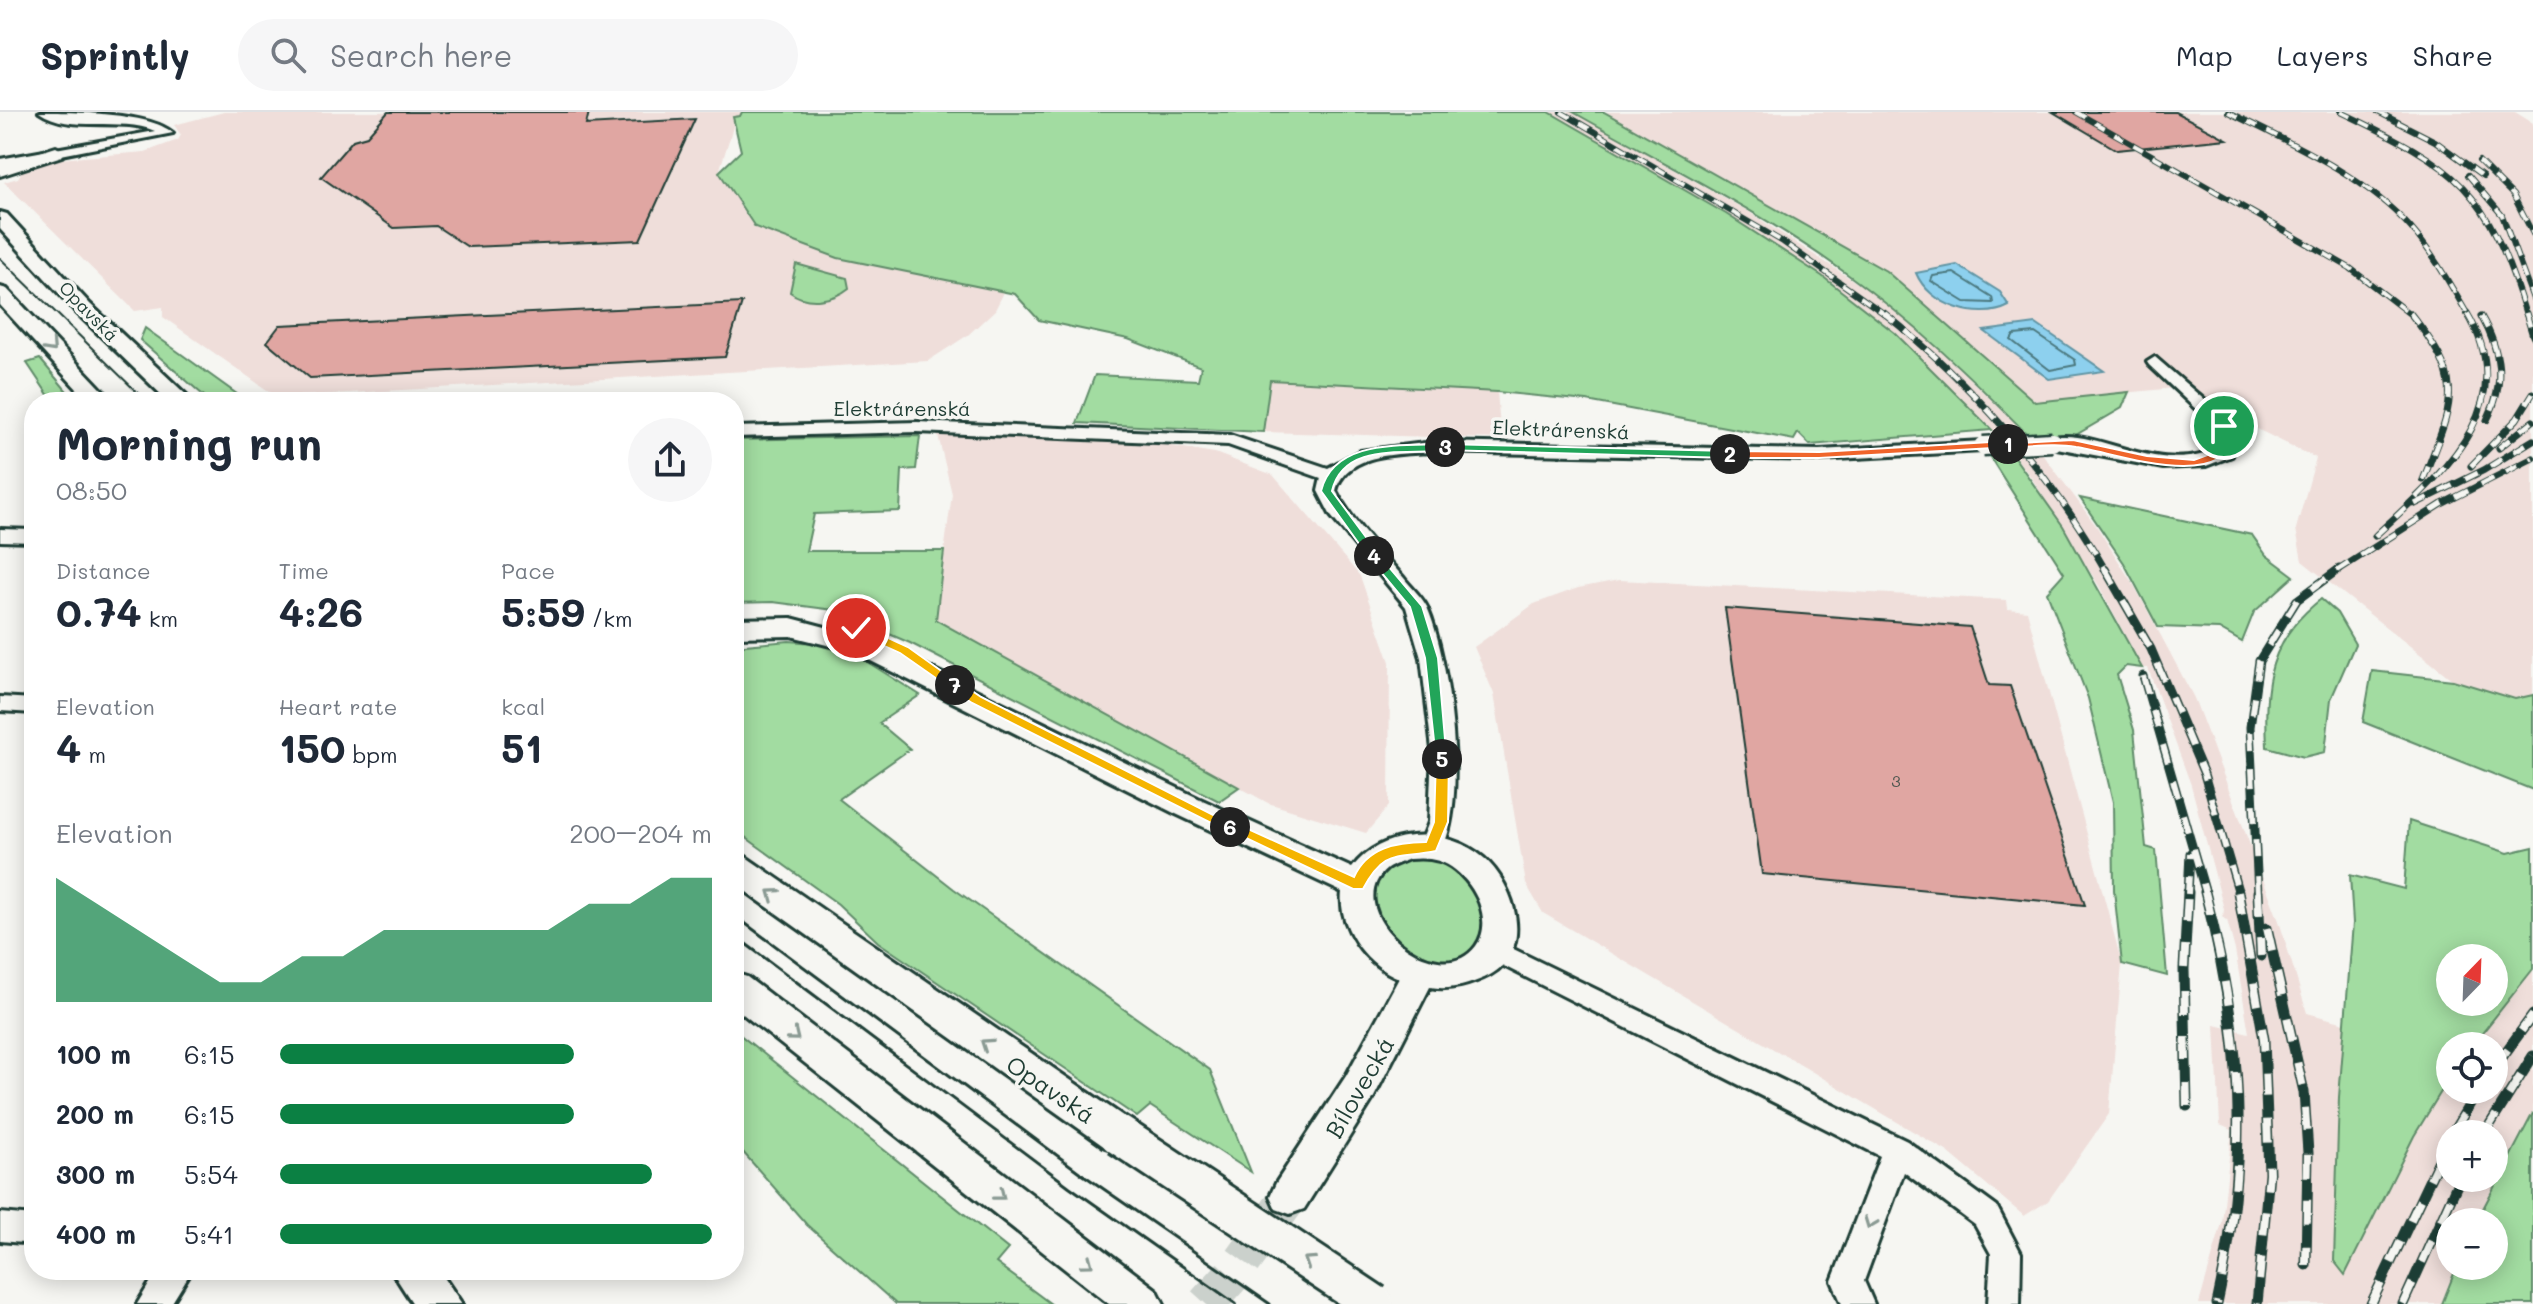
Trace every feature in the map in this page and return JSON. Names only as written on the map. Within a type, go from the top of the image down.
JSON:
[{"type":"main road","points":[[0,160],[56,152]]},
{"type":"main road","points":[[0,171],[56,152]]},
{"type":"main road","name":"Opavská","points":[[0,218],[83,308],[171,392]]},
{"type":"main road","points":[[0,293],[93,392]]},
{"type":"main road","points":[[744,611],[797,614],[865,631],[904,650],[977,700]]},
{"type":"main road","points":[[744,628],[779,626],[839,637],[977,700],[1187,806],[1358,885]]},
{"type":"main road","points":[[1404,847],[1431,847],[1465,861],[1491,891],[1501,924],[1495,950],[1486,960],[1463,971],[1419,973],[1397,963],[1373,940],[1361,918],[1358,885],[1366,868],[1382,855],[1404,847]]},
{"type":"main road","name":"Opavská","points":[[744,873],[1119,1135],[1374,1304]]},
{"type":"main road","name":"Bílovecká","points":[[1290,1196],[1331,1138],[1382,1050],[1419,973]]},
{"type":"main road","points":[[744,995],[1142,1304]]},
{"type":"main road","points":[[420,1280],[440,1304]]},
{"type":"street","points":[[45,112],[70,118],[119,117],[151,122],[167,133],[56,152]]},
{"type":"street","points":[[56,152],[121,131],[127,123],[119,117]]},
{"type":"street","name":"Elektrárenská","points":[[744,432],[917,427],[1230,440],[1331,475],[1347,460],[1380,450],[1433,447],[1819,455],[2052,442],[2083,444],[2178,463],[2205,462],[2226,452],[2230,437],[2224,426],[2155,362]]},
{"type":"street","points":[[1331,475],[1327,491],[1338,512],[1416,606],[1432,658],[1443,750],[1441,822],[1431,847]]},
{"type":"street","points":[[0,535],[24,536]]},
{"type":"street","points":[[0,704],[24,705]]},
{"type":"street","points":[[1495,950],[1897,1150],[1986,1216],[2006,1253],[2004,1304]]},
{"type":"street","points":[[1858,1304],[1848,1281],[1897,1150]]},
{"type":"street","points":[[0,1227],[24,1229]]},
{"type":"street","points":[[153,1304],[169,1280]]},
{"type":"shaded area","points":[[224,112],[742,112],[740,117],[733,117],[734,124],[719,172],[838,258],[1004,292],[995,310],[968,335],[928,361],[367,392],[270,392],[163,317],[163,307],[135,311],[4,182],[18,178],[22,171],[59,159],[145,152],[178,140],[181,135],[174,125]]},
{"type":"shaded area","points":[[1549,112],[1573,112],[1746,210],[1877,296],[1920,331],[2030,437],[2097,527],[2135,587],[2194,698],[2279,921],[2307,1013],[2345,1023],[2334,1261],[2345,1274],[2414,1136],[2436,1100],[2436,1104],[2508,1104],[2508,1032],[2483,1032],[2496,1016],[2508,1016],[2508,1001],[2533,969],[2533,1113],[2508,1161],[2508,1120],[2436,1120],[2436,1192],[2492,1192],[2483,1208],[2436,1208],[2436,1280],[2451,1280],[2442,1304],[2199,1304],[2222,1223],[2232,1130],[2220,1125],[2215,1025],[2249,1033],[2235,950],[2227,920],[2223,917],[2224,909],[2191,785],[2148,668],[2142,668],[2099,586],[2031,477],[2000,438],[1895,333],[1786,252]]},
{"type":"shaded area","points":[[1604,112],[2515,112],[2533,123],[2533,695],[2515,699],[2453,680],[2302,561],[2296,529],[2316,458],[2174,388],[2035,402],[1886,271]]},
{"type":"shaded area","points":[[1269,380],[1497,392],[1501,439],[1263,432]]},
{"type":"shaded area","points":[[938,435],[1158,444],[1215,453],[1273,475],[1360,576],[1390,662],[1389,806],[1366,833],[1268,803],[935,619],[952,494]]},
{"type":"shaded area","points":[[1619,580],[2007,600],[2008,609],[2027,611],[2122,964],[2109,1114],[2048,1201],[2024,1216],[1948,1152],[1543,913],[1526,884],[1494,694],[1474,647],[1534,604],[1578,588]]},
{"type":"green space","points":[[742,112],[1549,112],[1726,214],[1822,276],[1895,333],[1992,430],[1810,445],[1798,433],[1794,440],[1587,401],[1497,392],[1270,380],[1263,432],[1077,423],[1095,375],[1198,380],[1201,367],[1128,339],[1039,320],[1015,294],[838,258],[755,227],[719,172],[741,151],[733,117],[740,116]]},
{"type":"green space","points":[[1573,112],[1604,112],[1886,271],[2035,402],[2129,392],[2122,408],[2074,436],[2030,437],[1896,311],[1815,251],[1747,209]]},
{"type":"green space","points":[[796,264],[847,278],[849,288],[820,300],[797,296],[790,292]]},
{"type":"green space","points":[[145,328],[234,392],[200,392],[140,340]]},
{"type":"green space","points":[[40,359],[68,392],[46,392],[27,363]]},
{"type":"green space","points":[[920,436],[916,469],[902,470],[900,511],[814,514],[806,551],[944,551],[936,620],[1239,787],[1219,801],[910,643],[834,610],[773,602],[744,603],[744,440]]},
{"type":"green space","points":[[2010,451],[2063,526],[2142,668],[2126,666],[2117,675],[2134,730],[2146,847],[2156,850],[2167,976],[2122,964],[2114,890],[2113,802],[2088,698],[2047,592],[2064,573],[1988,454]]},
{"type":"green space","points":[[2080,498],[2252,535],[2266,555],[2294,576],[2254,612],[2242,642],[2219,629],[2158,627],[2124,563]]},
{"type":"green space","points":[[2321,599],[2337,613],[2355,644],[2331,699],[2325,752],[2304,757],[2267,747],[2269,683],[2280,647],[2303,615]]},
{"type":"green space","points":[[789,641],[840,645],[920,695],[879,723],[910,749],[839,799],[954,889],[1210,1070],[1251,1172],[1150,1106],[1137,1117],[878,942],[838,904],[744,836],[744,645]]},
{"type":"green space","points":[[2372,671],[2453,680],[2515,699],[2533,695],[2533,790],[2363,722]]},
{"type":"green space","points":[[2409,821],[2508,853],[2533,847],[2533,969],[2508,1001],[2508,944],[2436,944],[2436,1016],[2496,1016],[2483,1032],[2436,1032],[2436,1100],[2414,1136],[2345,1275],[2334,1261],[2339,1097],[2353,923],[2350,875],[2404,889]]},
{"type":"green space","points":[[1409,858],[1445,863],[1470,885],[1485,919],[1485,930],[1474,949],[1453,959],[1432,959],[1411,951],[1393,938],[1380,920],[1373,901],[1375,883],[1387,868]]},
{"type":"green space","points":[[744,1038],[1008,1249],[996,1263],[1051,1304],[896,1304],[807,1225],[744,1153]]},
{"type":"green space","points":[[2533,1113],[2533,1304],[2442,1304],[2451,1280],[2508,1280],[2508,1208],[2483,1208],[2492,1192],[2508,1192],[2508,1161]]},
{"type":"water","points":[[1957,265],[2000,292],[2009,306],[1984,312],[1956,308],[1932,294],[1916,273]]},
{"type":"water","points":[[2036,324],[2104,371],[2049,379],[1984,331]]},
{"type":"building","points":[[388,112],[589,112],[586,125],[695,119],[640,240],[468,247],[436,226],[394,228],[321,177],[353,140],[367,136]]},
{"type":"building","points":[[2053,112],[2175,112],[2227,139],[2117,150]]},
{"type":"building","points":[[742,303],[725,357],[310,378],[267,342],[280,325]]},
{"type":"building","points":[[1725,608],[1970,627],[1989,685],[2010,686],[2085,905],[1762,874]]},
{"type":"tunnel","points":[[1206,1304],[1235,1272],[1290,1196]]},
{"type":"tram line","points":[[0,258],[137,392]]},
{"type":"tram line","points":[[744,922],[1082,1174],[1270,1304]]},
{"type":"tram line","points":[[744,942],[1070,1187],[1236,1304]]},
{"type":"railway","points":[[1561,112],[1783,242],[1886,315]]},
{"type":"railway","points":[[2076,112],[2350,268],[2411,315]]},
{"type":"railway","points":[[2228,112],[2325,161],[2391,208],[2426,248],[2468,314]]},
{"type":"railway","points":[[2341,112],[2414,149],[2463,187],[2497,238],[2526,315]]},
{"type":"railway","points":[[2378,112],[2435,141],[2483,176]]},
{"type":"railway","points":[[2479,161],[2513,195],[2533,234]]},
{"type":"railway","points":[[2468,175],[2502,215],[2533,299]]},
{"type":"railway","points":[[1884,313],[1948,369],[2007,432],[2060,499],[2106,571]]},
{"type":"railway","points":[[2410,313],[2440,358],[2450,393],[2448,411],[2423,480]]},
{"type":"railway","points":[[2526,313],[2533,336]]},
{"type":"railway","points":[[2375,536],[2448,464],[2467,437],[2480,409],[2486,379],[2482,347],[2468,314]]},
{"type":"railway","points":[[2481,316],[2493,342],[2499,367],[2497,393],[2487,420]]},
{"type":"railway","points":[[2471,466],[2517,419],[2533,393]]},
{"type":"railway","points":[[2499,448],[2533,421]]},
{"type":"railway","points":[[2415,504],[2484,470],[2533,440]]},
{"type":"railway","points":[[2337,571],[2442,504],[2533,458]]},
{"type":"railway","points":[[2105,569],[2151,649],[2204,774],[2239,894]]},
{"type":"railway","points":[[2258,894],[2250,727],[2259,661],[2297,600],[2339,569]]},
{"type":"railway","points":[[2143,676],[2206,894]]},
{"type":"railway","points":[[2188,894],[2190,853]]},
{"type":"railway","points":[[2187,1106],[2184,969],[2188,892]]},
{"type":"railway","points":[[2205,892],[2228,998],[2238,1098],[2234,1197],[2217,1304]]},
{"type":"railway","points":[[2238,892],[2264,1039],[2269,1173],[2257,1304]]},
{"type":"railway","points":[[2258,892],[2261,956]]},
{"type":"railway","points":[[2267,928],[2304,1092],[2308,1153],[2306,1265]]},
{"type":"railway","points":[[2508,1049],[2533,1015]]},
{"type":"railway","points":[[2493,1120],[2533,1056]]},
{"type":"railway","points":[[2460,1120],[2470,1104]]},
{"type":"railway","points":[[2371,1304],[2436,1167]]},
{"type":"railway","points":[[2403,1304],[2454,1192]]},
{"type":"route","points":[[856,628],[904,650],[977,700],[1187,806],[1358,885],[1366,868],[1382,855],[1404,847],[1431,847],[1441,822],[1443,750],[1432,658],[1416,606],[1338,512],[1327,491],[1331,475],[1347,460],[1380,450],[1433,447],[1819,455],[2065,442],[2147,459],[2194,463],[2214,459],[2226,452],[2230,437],[2224,426]]}]
